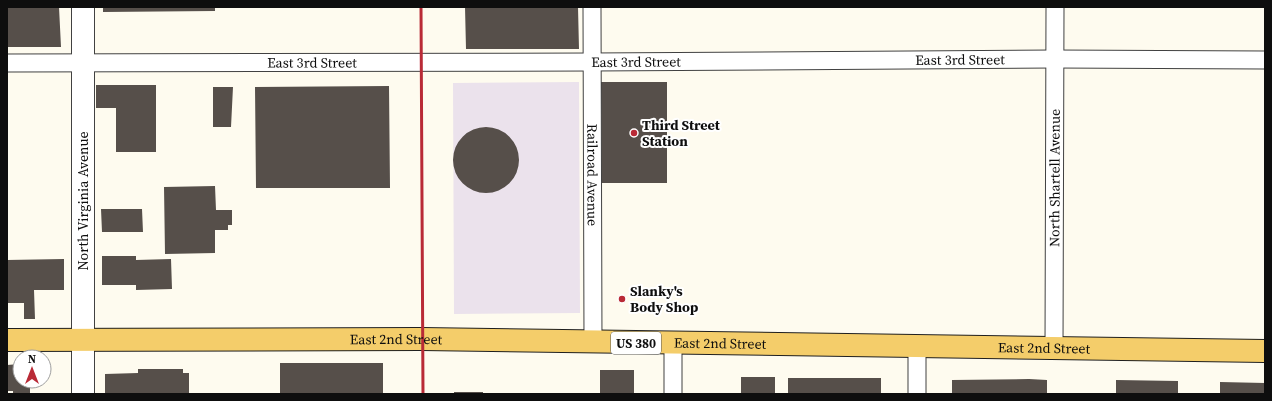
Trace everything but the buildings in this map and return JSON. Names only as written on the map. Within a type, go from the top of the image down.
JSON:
[{"type":"main road","name":"East 2nd Street","points":[[7,340],[422,339],[593,343],[1265,351]]},
{"type":"street","name":"North Virginia Avenue","points":[[83,7],[83,394]]},
{"type":"street","name":"Railroad Avenue","points":[[592,7],[593,343]]},
{"type":"street","name":"North Shartell Avenue","points":[[1054,348],[1055,7]]},
{"type":"street","name":"East 3rd Street","points":[[7,63],[592,62],[1054,59],[1265,60]]},
{"type":"street","points":[[673,344],[673,394]]},
{"type":"street","points":[[917,346],[917,394]]},
{"type":"shaded area","points":[[579,82],[580,313],[454,314],[453,83]]},
{"type":"railway","points":[[421,7],[423,394]]},
{"type":"place","name":"Third Street Station","points":[[634,133]]},
{"type":"place","name":"Slanky's Body Shop","points":[[622,299]]}]
